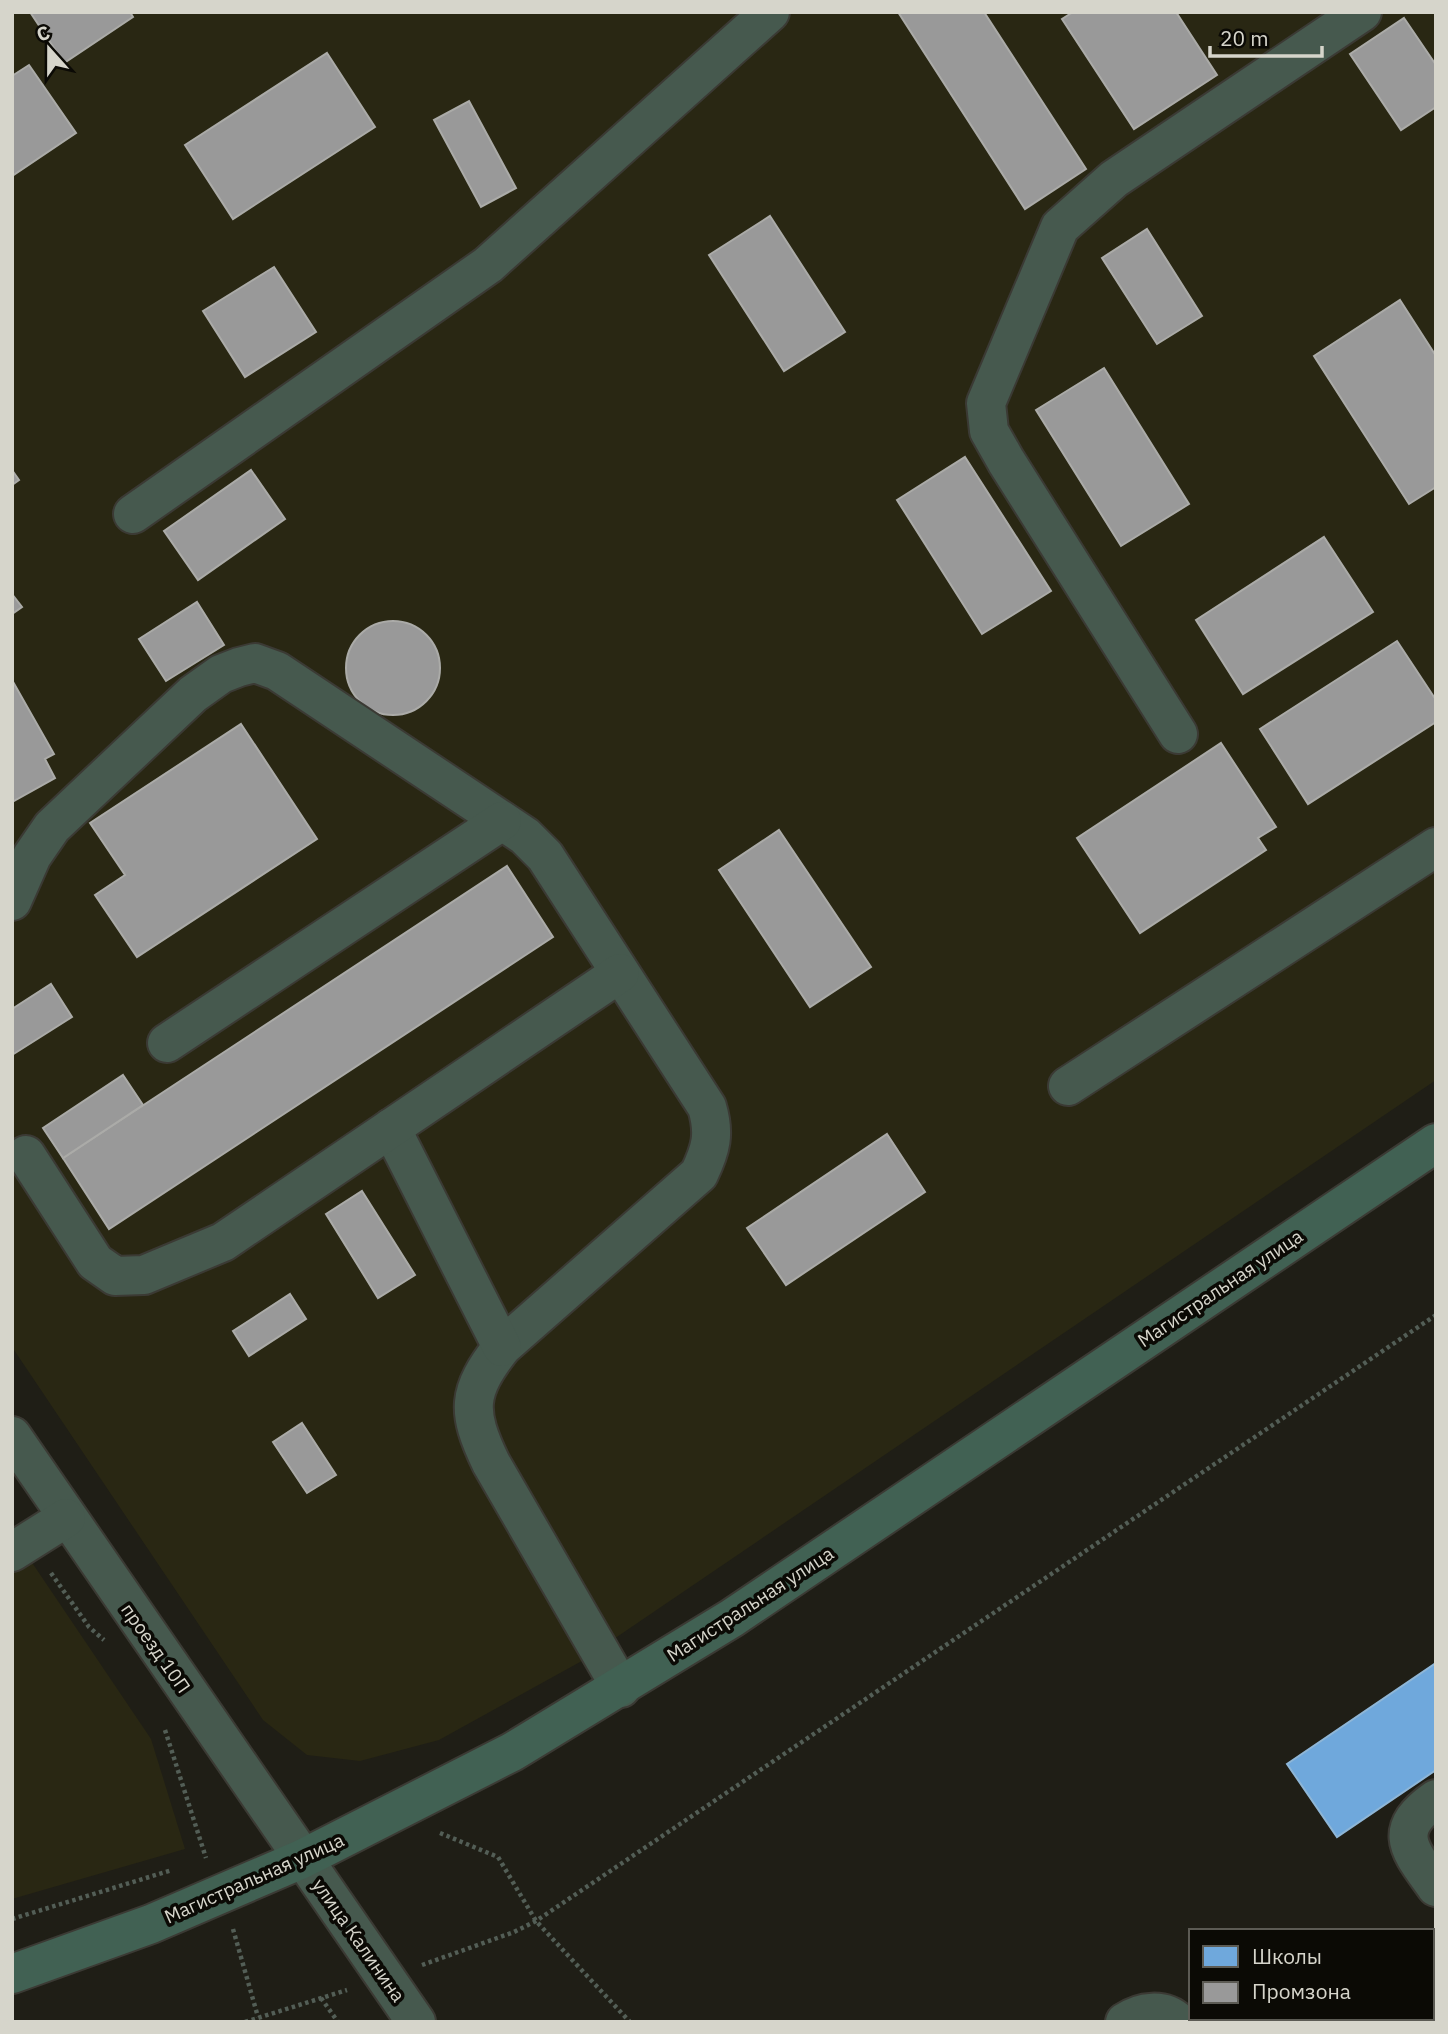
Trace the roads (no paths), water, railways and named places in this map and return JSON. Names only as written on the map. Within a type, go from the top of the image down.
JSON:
[{"type":"main road","name":"Магистральная улица","points":[[12,1973],[151,1924],[302,1859],[512,1752],[621,1688],[743,1610],[1436,1143]]},
{"type":"street","points":[[133,514],[488,265],[770,12]]},
{"type":"street","points":[[1178,734],[1006,461],[989,431],[986,403],[1060,228],[1085,202],[1114,179],[1362,12]]},
{"type":"street","points":[[12,901],[32,856],[52,827],[193,694],[221,674],[255,663],[277,671],[524,836],[545,856],[707,1107],[713,1128],[711,1151],[699,1174],[502,1346],[480,1375],[473,1404],[477,1433],[621,1688]]},
{"type":"street","points":[[167,1043],[502,821]]},
{"type":"street","points":[[1068,1086],[1436,847]]},
{"type":"street","points":[[26,1155],[95,1262],[115,1276],[144,1275],[223,1242],[620,973]]},
{"type":"street","points":[[391,1128],[502,1346]]},
{"type":"street","name":"проезд 10П","points":[[12,1436],[65,1518],[302,1859]]},
{"type":"street","points":[[22,1546],[65,1518]]},
{"type":"street","points":[[1436,1799],[1410,1822],[1407,1837],[1411,1851],[1436,1887]]},
{"type":"street","name":"улица Калинина","points":[[302,1859],[416,2022]]},
{"type":"street","points":[[1125,2022],[1148,2012],[1170,2014],[1178,2022]]}]
